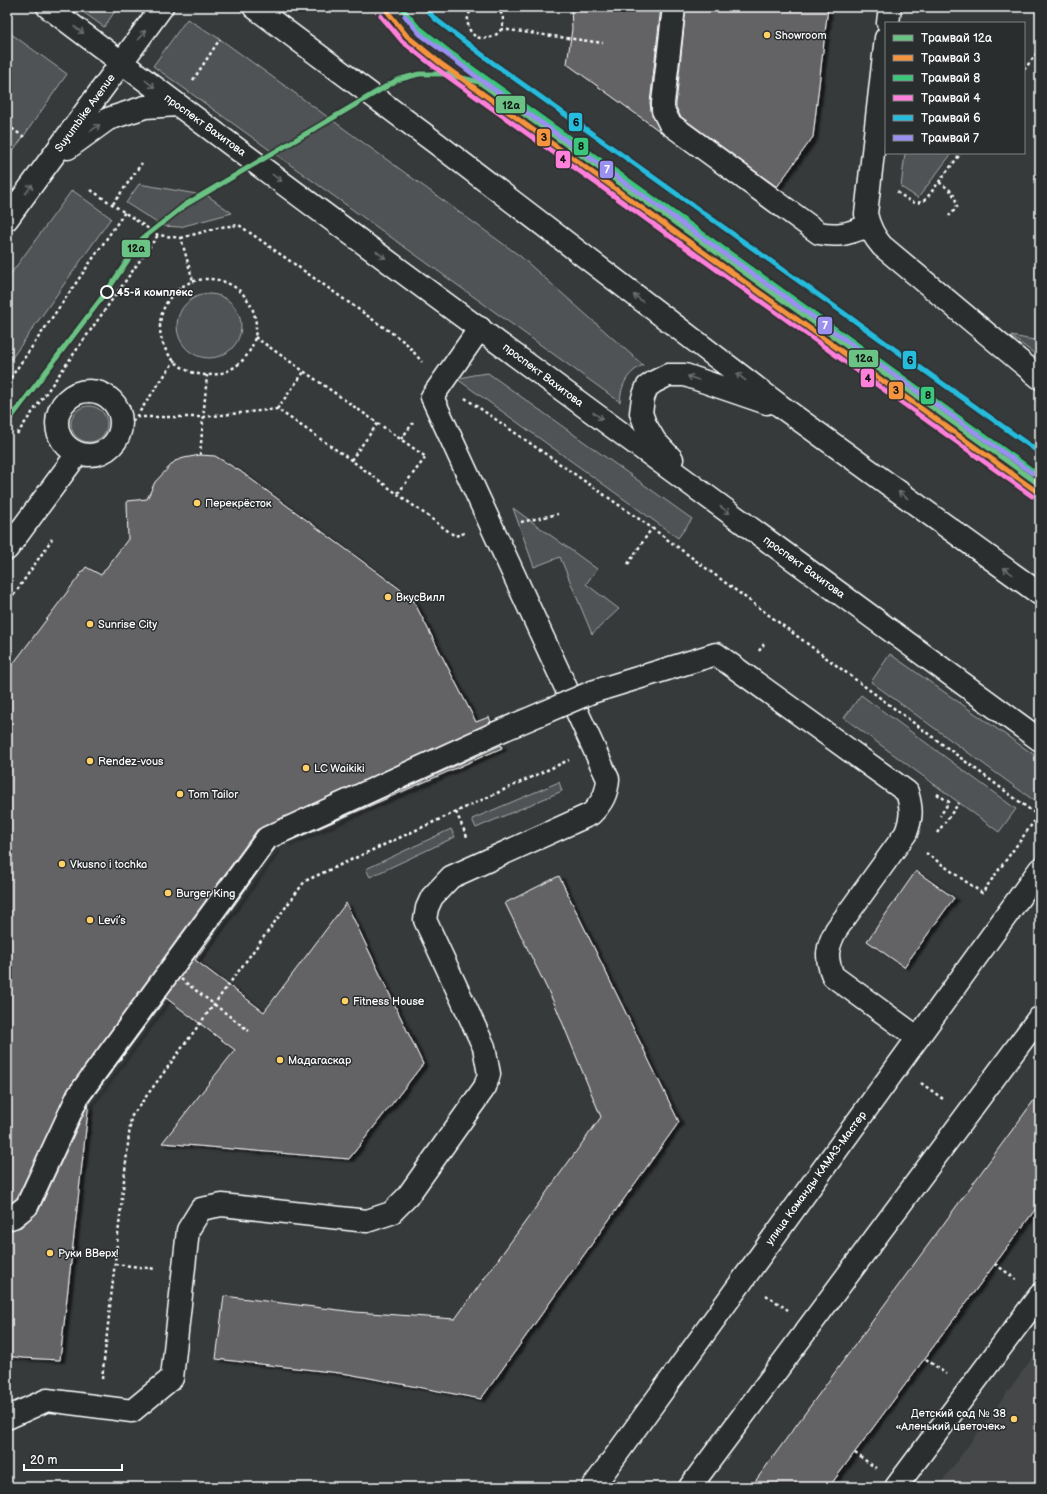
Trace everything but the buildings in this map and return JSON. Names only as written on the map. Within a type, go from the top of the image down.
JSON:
[{"type":"main road","name":"проспект Вахитова","points":[[48,7],[706,496],[1040,740]]},
{"type":"main road","name":"Suyumbike Avenue","points":[[7,218],[52,159],[162,7]]},
{"type":"main road","points":[[254,7],[436,143],[783,408],[1040,594]]},
{"type":"main road","points":[[674,7],[663,103],[663,110],[670,124],[820,233],[836,236],[847,234],[868,226]]},
{"type":"main road","points":[[888,22],[890,7]]},
{"type":"main road","points":[[885,46],[866,214],[868,226],[872,235],[882,246],[1040,378]]},
{"type":"main road","points":[[52,159],[108,119],[145,107],[178,105]]},
{"type":"main road","points":[[7,1418],[47,1400],[132,1411],[172,1378],[188,1230],[202,1209],[222,1205],[367,1221],[391,1213],[407,1197],[485,1087],[489,1074],[484,1047],[424,920],[432,897],[451,877],[591,814],[604,799],[608,779],[432,397],[480,328]]},
{"type":"main road","points":[[706,496],[655,441],[645,424],[641,413],[642,398],[648,387],[654,382],[668,376],[685,375],[783,408]]},
{"type":"main road","points":[[7,549],[78,453]]},
{"type":"main road","points":[[461,461],[483,471]]},
{"type":"main road","points":[[7,1220],[13,1218],[27,1206],[78,1096],[266,838],[496,733],[592,692],[716,654],[907,792],[911,806],[910,821],[906,833],[836,930],[830,942],[828,965],[833,976],[918,1038]]},
{"type":"main road","name":"улица Команды КАМАЗ-Мастер","points":[[593,1487],[1040,869]]},
{"type":"main road","points":[[690,1487],[1038,1019],[1040,1019]]},
{"type":"main road","points":[[896,1487],[1040,1295]]},
{"type":"path","points":[[465,7],[470,11]]},
{"type":"path","points":[[474,7],[470,11],[468,17],[469,28],[476,37],[482,38],[493,37],[502,29],[503,17],[496,7]]},
{"type":"path","points":[[502,29],[603,43]]},
{"type":"path","points":[[191,83],[220,39]]},
{"type":"path","points":[[1025,69],[1040,49]]},
{"type":"path","points":[[7,125],[24,137]]},
{"type":"path","points":[[870,174],[913,203],[917,204],[926,199],[960,154]]},
{"type":"path","points":[[113,204],[142,163]]},
{"type":"path","points":[[939,182],[953,193],[956,198],[958,207],[949,216]]},
{"type":"path","points":[[91,190],[158,235],[181,238],[221,227],[239,225],[406,343],[422,363]]},
{"type":"path","points":[[7,382],[125,212]]},
{"type":"path","points":[[17,434],[158,235]]},
{"type":"path","points":[[181,238],[193,282]]},
{"type":"path","points":[[202,279],[218,279],[232,285],[244,295],[252,309],[256,324],[255,336],[248,354],[237,365],[223,372],[207,375],[192,372],[174,360],[167,352],[161,337],[160,321],[165,306],[174,293],[187,284],[202,279]]},
{"type":"path","points":[[255,336],[426,457],[398,493]]},
{"type":"path","points":[[174,360],[136,417],[203,417],[277,409],[398,493],[455,536],[558,514]]},
{"type":"path","points":[[277,409],[304,372]]},
{"type":"path","points":[[200,455],[207,375]]},
{"type":"path","points":[[460,395],[652,528],[1039,817],[982,893],[924,852]]},
{"type":"path","points":[[351,460],[378,423]]},
{"type":"path","points":[[628,564],[652,528]]},
{"type":"path","points":[[99,1407],[131,1117],[305,881],[594,749]]},
{"type":"path","points":[[935,822],[949,802],[936,793]]},
{"type":"path","points":[[933,839],[959,803]]},
{"type":"path","points":[[181,979],[249,1031]]},
{"type":"path","points":[[898,1066],[966,1116]]},
{"type":"path","points":[[115,1264],[183,1271]]},
{"type":"path","points":[[744,1278],[809,1326]]},
{"type":"shaded area","points":[[76,7],[118,7],[104,27]]},
{"type":"shaded area","points":[[187,19],[220,39],[520,256],[643,365],[637,368],[626,380],[623,385],[620,402],[153,66]]},
{"type":"shaded area","points":[[7,31],[67,74],[7,160]]},
{"type":"shaded area","points":[[905,154],[951,154],[918,198],[901,187]]},
{"type":"shaded area","points":[[139,184],[208,196],[232,213],[180,227],[162,226],[126,203]]},
{"type":"shaded area","points":[[72,190],[111,218],[7,365],[7,279]]},
{"type":"shaded area","points":[[203,294],[215,294],[232,303],[239,314],[241,326],[239,338],[232,349],[215,358],[203,358],[191,353],[182,344],[177,332],[177,320],[182,308],[191,299]]},
{"type":"shaded area","points":[[1011,336],[1040,341],[1040,358]]},
{"type":"shaded area","points":[[488,373],[692,519],[678,538],[457,379]]},
{"type":"shaded area","points":[[89,406],[102,411],[107,424],[102,437],[89,442],[76,437],[71,424],[76,411]]},
{"type":"shaded area","points":[[513,508],[597,569],[586,584],[619,609],[592,634],[560,557],[534,567]]},
{"type":"shaded area","points":[[890,654],[1040,759],[1040,805],[871,682]]},
{"type":"shaded area","points":[[861,695],[1016,809],[999,832],[844,718]]},
{"type":"shaded area","points":[[559,782],[562,791],[476,828],[472,819]]},
{"type":"shaded area","points":[[451,829],[455,837],[370,877],[366,869]]},
{"type":"shaded area","name":"Детский сад № 38 «Аленький цветочек»","points":[[1038,1350],[1040,1351],[1040,1487],[938,1487]]},
{"type":"tram line","name":"8","points":[[401,7],[417,26],[448,51],[1040,476]]},
{"type":"tram line","name":"6","points":[[425,7],[434,18],[493,63],[1040,453]]},
{"type":"tram line","name":"3","points":[[387,11],[407,36],[440,63],[1036,491]]},
{"type":"tram line","name":"4","points":[[381,16],[402,41],[436,68],[1032,496]]},
{"type":"tram line","name":"7","points":[[405,16],[420,34],[481,80],[1032,473]]},
{"type":"tram line","name":"12а","points":[[7,423],[107,291],[142,239],[185,205],[397,80],[419,74],[446,74],[479,82],[1040,485]]},
{"type":"place","name":"Showroom","points":[[767,35]]},
{"type":"place","name":"45-й комплекс","points":[[107,292]]},
{"type":"place","name":"Перекрёсток","points":[[197,503]]},
{"type":"place","name":"ВкусВилл","points":[[388,597]]},
{"type":"place","name":"Sunrise City","points":[[90,624]]},
{"type":"place","name":"Rendez-vous","points":[[90,761]]},
{"type":"place","name":"LC Waikiki","points":[[306,768]]},
{"type":"place","name":"Tom Tailor","points":[[180,794]]},
{"type":"place","name":"Vkusno i tochka","points":[[62,864]]},
{"type":"place","name":"Burger King","points":[[168,893]]},
{"type":"place","name":"Levi’s","points":[[90,920]]},
{"type":"place","name":"Fitness House","points":[[345,1001]]},
{"type":"place","name":"Мадагаскар","points":[[280,1060]]},
{"type":"place","name":"Руки ВВерх!","points":[[50,1253]]},
{"type":"place","name":"Детский сад № 38 «Аленький цветочек»","points":[[1014,1419]]}]
